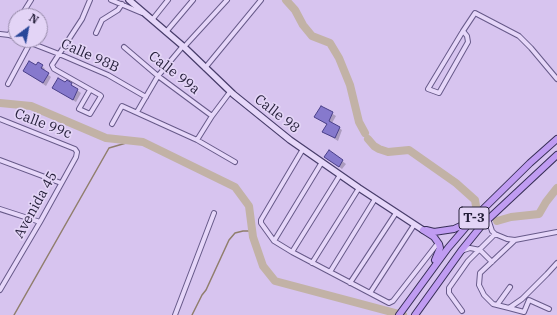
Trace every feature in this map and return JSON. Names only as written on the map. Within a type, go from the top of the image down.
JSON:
[{"type":"main road","name":"T-3","points":[[399,315],[426,276],[472,220],[530,163],[557,139]]},
{"type":"main road","name":"T-3","points":[[416,314],[461,251],[488,219],[557,155]]},
{"type":"main road","points":[[424,230],[434,232],[454,229],[472,220]]},
{"type":"main road","points":[[424,230],[434,237],[440,248],[426,276]]},
{"type":"street","points":[[90,0],[82,19],[52,67],[101,96],[90,114],[79,110],[90,90]]},
{"type":"street","points":[[111,0],[144,14]]},
{"type":"street","name":"Calle 98","points":[[129,0],[183,46],[230,92],[290,140],[375,199],[424,230]]},
{"type":"street","points":[[152,20],[168,0]]},
{"type":"street","points":[[166,32],[193,0]]},
{"type":"street","points":[[137,112],[158,76],[183,46],[227,0]]},
{"type":"street","points":[[205,68],[261,0]]},
{"type":"street","points":[[96,33],[102,20],[106,16],[118,10],[122,4]]},
{"type":"street","points":[[463,31],[467,36],[468,42],[459,61],[439,93],[428,89],[450,52],[463,31],[475,13],[519,36],[557,79]]},
{"type":"street","name":"Calle 99a","points":[[124,47],[158,76],[212,116]]},
{"type":"street","points":[[8,84],[27,48]]},
{"type":"street","name":"Calle 98B","points":[[43,48],[108,75],[146,97]]},
{"type":"street","points":[[197,140],[212,116],[230,92]]},
{"type":"street","points":[[112,124],[122,106],[197,140],[236,162]]},
{"type":"street","name":"Calle 99c","points":[[0,119],[75,149],[77,152]]},
{"type":"street","points":[[303,149],[261,220],[274,241],[389,304],[393,302],[438,243]]},
{"type":"street","name":"Avenida 45","points":[[0,290],[40,222],[76,157],[77,152]]},
{"type":"street","points":[[0,160],[61,183]]},
{"type":"street","points":[[274,241],[322,162]]},
{"type":"street","points":[[292,252],[340,175]]},
{"type":"street","points":[[312,262],[359,188]]},
{"type":"street","points":[[330,272],[375,199]]},
{"type":"street","points":[[0,209],[40,222]]},
{"type":"street","points":[[175,315],[214,213]]},
{"type":"street","points":[[350,283],[396,213]]},
{"type":"street","points":[[488,219],[492,231],[502,238],[515,240],[557,232]]},
{"type":"street","points":[[370,293],[414,225]]},
{"type":"street","points":[[462,311],[449,293],[449,288],[468,261],[496,234]]},
{"type":"street","points":[[515,240],[480,274],[480,285],[484,295],[493,304],[524,312],[529,300]]},
{"type":"street","points":[[461,251],[470,248],[480,250],[492,262]]},
{"type":"street","points":[[509,308],[524,297],[557,263]]},
{"type":"street","points":[[497,305],[510,287]]},
{"type":"street","points":[[524,297],[549,309]]},
{"type":"building","points":[[29,61],[36,65],[38,62],[43,65],[41,68],[49,73],[43,83],[23,71]]},
{"type":"building","points":[[58,78],[65,82],[67,80],[72,83],[71,85],[78,89],[73,100],[52,88]]},
{"type":"building","points":[[321,106],[333,112],[329,121],[340,127],[335,138],[322,132],[327,124],[314,117]]},
{"type":"building","points":[[329,150],[343,160],[339,167],[324,157]]},
{"type":"waterway","points":[[286,0],[295,10],[303,25],[312,36],[330,43],[339,58],[350,85],[359,122],[365,133]]},
{"type":"waterway","points":[[0,103],[31,106],[106,138],[143,142],[235,187],[249,206],[253,237],[263,266],[275,281],[403,315]]},
{"type":"waterway","points":[[368,139],[374,146],[388,152],[409,150],[456,183],[475,200],[476,206]]},
{"type":"waterway","points":[[14,315],[109,148],[133,141]]},
{"type":"waterway","points":[[497,221],[511,217],[539,214],[557,188]]},
{"type":"waterway","points":[[192,315],[206,290],[229,240],[235,233],[252,231]]}]
